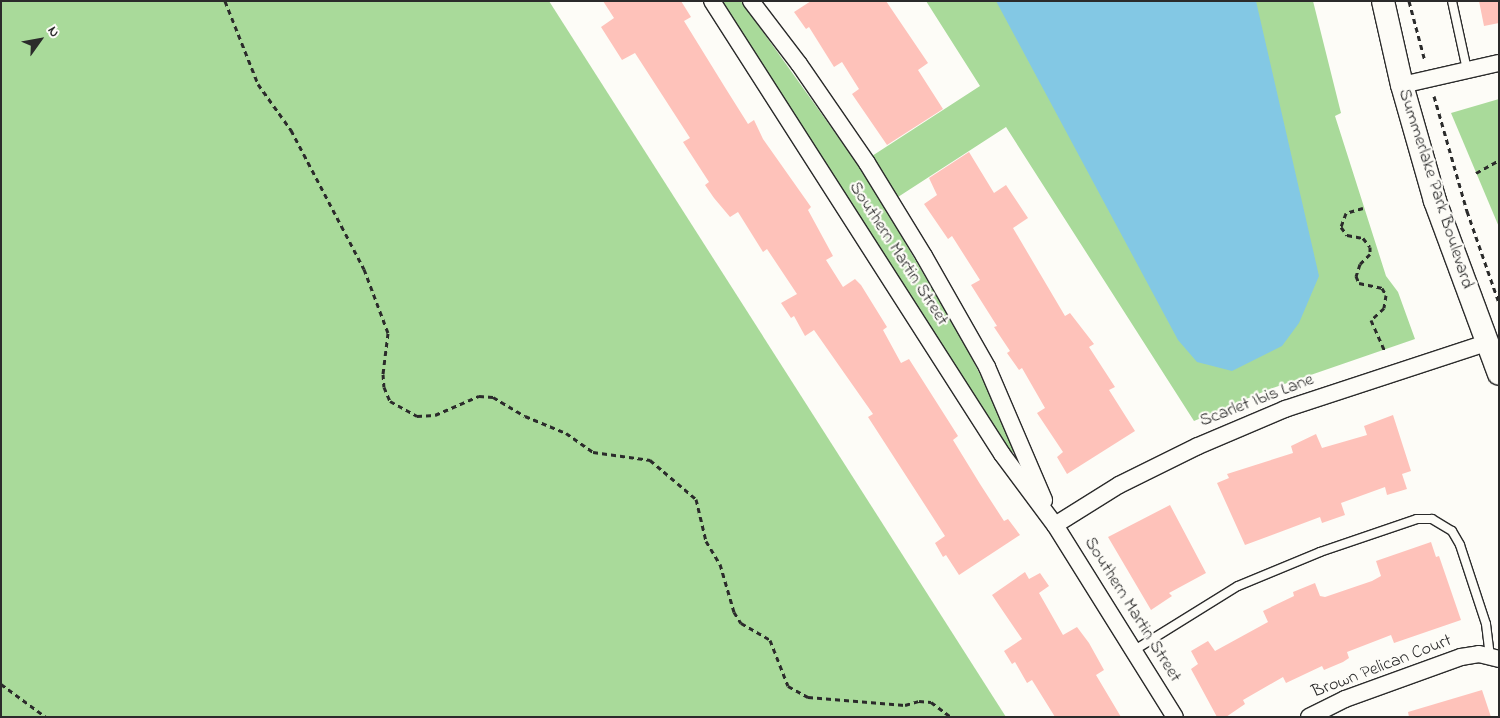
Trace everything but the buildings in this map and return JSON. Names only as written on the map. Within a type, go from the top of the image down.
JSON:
[{"type":"main road","name":"Summerlake Park Boulevard","points":[[1383,1],[1402,85],[1435,201],[1499,374]]},
{"type":"street","name":"Southern Martin Street","points":[[712,1],[1002,454],[1054,525],[1175,717]]},
{"type":"street","name":"Southern Martin Street","points":[[751,1],[799,64],[868,163],[924,256],[987,367],[1054,525]]},
{"type":"street","points":[[1402,85],[1499,62]]},
{"type":"street","name":"Scarlet Ibis Lane","points":[[1054,525],[1119,485],[1198,446],[1285,409],[1486,343]]},
{"type":"street","name":"Brown Pelican Court","points":[[1308,717],[1345,699],[1461,657],[1479,654],[1495,658]]},
{"type":"lane","points":[[1452,1],[1466,70]]},
{"type":"lane","points":[[1133,651],[1238,586],[1329,549],[1417,519],[1432,519],[1444,523],[1452,531],[1460,545],[1495,658]]},
{"type":"path","points":[[226,1],[258,84],[291,130],[364,269],[388,333],[383,374],[384,387],[390,401],[417,416],[435,415],[479,396],[493,397],[524,416],[566,433],[593,452],[650,460],[661,466],[696,499],[706,541],[720,564],[741,623],[770,640],[788,686],[808,696],[822,698],[884,704],[931,702],[951,717]]},
{"type":"path","points":[[1409,1],[1425,60]]},
{"type":"path","points":[[1435,99],[1467,211],[1499,303]]},
{"type":"path","points":[[1476,173],[1499,160]]},
{"type":"path","points":[[1363,208],[1346,213],[1341,227],[1347,235],[1363,238],[1370,247],[1370,254],[1360,264],[1356,276],[1359,282],[1382,288],[1386,295],[1384,308],[1371,320],[1385,351]]},
{"type":"path","points":[[1,684],[46,717]]},
{"type":"green space","points":[[1,1],[549,1],[1006,717],[1,717]]},
{"type":"green space","points":[[721,1],[741,1],[866,176],[964,343],[1016,449],[1014,452],[1010,452]]},
{"type":"green space","points":[[926,1],[1313,1],[1341,113],[1335,116],[1386,276],[1398,292],[1415,339],[1270,389],[1194,421],[1006,127],[898,197],[872,156],[980,86]]},
{"type":"green space","points":[[1499,99],[1499,227],[1451,113]]},
{"type":"water","points":[[996,1],[1256,1],[1319,276],[1299,323],[1282,346],[1232,371],[1197,362],[1178,340]]}]
